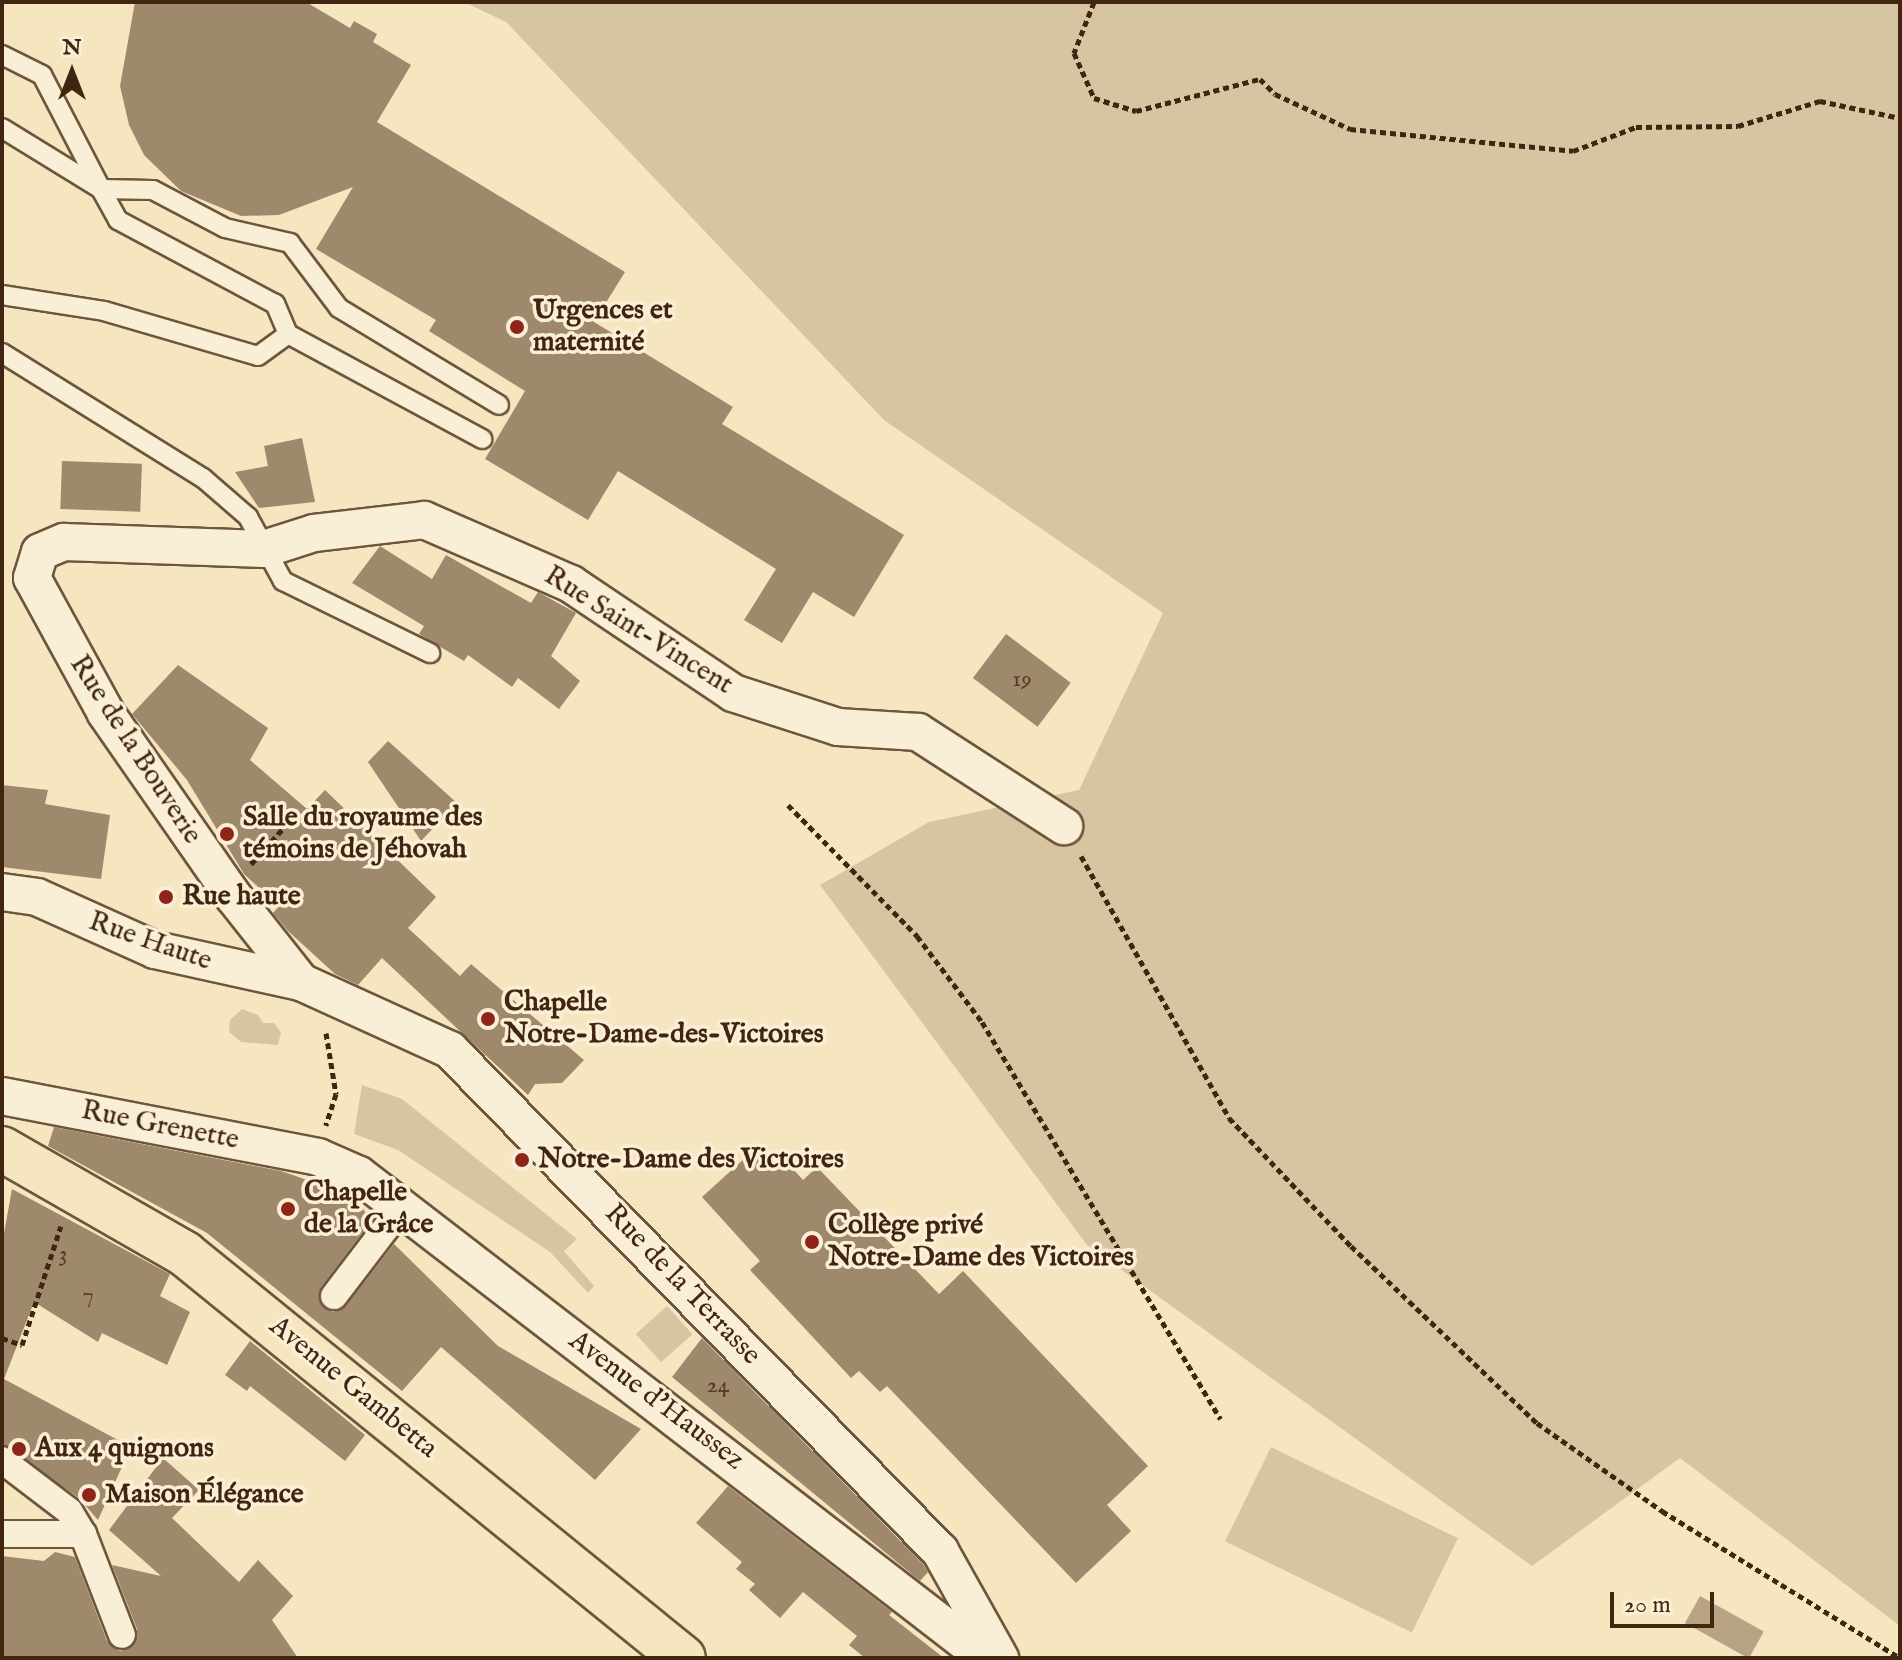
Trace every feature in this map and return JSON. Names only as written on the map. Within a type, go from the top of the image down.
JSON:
[{"type":"main road","name":"Avenue Gambetta","points":[[2,1149],[185,1254],[683,1658]]},
{"type":"street","name":"Rue Saint-Vincent","points":[[192,544],[264,549],[314,533],[424,520],[571,584],[733,693],[838,727],[918,732],[1064,826]]},
{"type":"street","name":"Rue de la Bouverie","points":[[192,544],[64,542],[40,552],[32,578],[106,713],[292,981]]},
{"type":"street","name":"Rue Haute","points":[[2,892],[37,897],[155,950],[292,981]]},
{"type":"street","name":"Rue de la Terrasse","points":[[292,981],[450,1050],[940,1551],[1000,1658]]},
{"type":"street","name":"Rue Grenette","points":[[2,1096],[321,1143]]},
{"type":"street","name":"Avenue d'Haussez","points":[[321,1143],[986,1658]]},
{"type":"street","points":[[334,1296],[402,1207]]},
{"type":"street","points":[[2,1460],[69,1511],[83,1534],[122,1635]]},
{"type":"street","points":[[2,1534],[83,1534]]},
{"type":"lane","points":[[2,55],[42,75],[118,220],[275,304],[288,334],[482,439]]},
{"type":"lane","points":[[2,128],[101,189],[153,190],[225,228],[290,243],[339,308],[499,405]]},
{"type":"lane","points":[[2,295],[104,311],[258,356],[288,334]]},
{"type":"lane","points":[[2,353],[203,478],[248,517],[283,581],[430,653]]},
{"type":"path","points":[[1094,2],[1074,53],[1094,98],[1136,111],[1260,79],[1275,94],[1350,129],[1573,151],[1636,127],[1738,126],[1820,101],[1900,118]]},
{"type":"path","points":[[788,805],[917,936],[982,1022],[1221,1419]]},
{"type":"path","points":[[224,884],[242,873],[297,813]]},
{"type":"path","points":[[1064,826],[1229,1118],[1351,1246],[1537,1423],[1662,1511],[1900,1658]]},
{"type":"path","points":[[292,981],[326,1033],[336,1094],[321,1143]]},
{"type":"path","points":[[2,1338],[22,1345],[55,1247]]},
{"type":"shaded area","points":[[464,2],[1900,2],[1900,1626],[1680,1458],[1532,1566],[1087,1245],[820,885],[929,822],[1079,790],[1163,613],[884,420],[506,22]]},
{"type":"shaded area","points":[[242,1009],[258,1015],[263,1023],[274,1023],[281,1032],[278,1045],[241,1042],[229,1032],[230,1020]]},
{"type":"shaded area","points":[[362,1085],[402,1099],[577,1239],[564,1251],[594,1286],[588,1293],[550,1252],[398,1150],[354,1134]]},
{"type":"shaded area","points":[[667,1306],[692,1334],[661,1362],[636,1334]]},
{"type":"shaded area","points":[[1271,1447],[1458,1538],[1412,1633],[1225,1541]]},
{"type":"shaded area","points":[[1700,1596],[1764,1631],[1748,1658],[1685,1623]]},
{"type":"building","name":"Urgences et maternité","points":[[135,2],[306,2],[350,28],[354,21],[377,34],[373,42],[411,65],[377,122],[625,272],[594,322],[733,407],[722,424],[904,535],[854,617],[813,592],[782,643],[744,620],[776,569],[618,471],[588,520],[485,459],[525,391],[429,331],[436,320],[316,249],[353,187],[279,215],[241,216],[181,191],[144,155],[129,125],[120,86]]},
{"type":"building","points":[[302,438],[315,502],[259,508],[235,472],[268,466],[264,446]]},
{"type":"building","points":[[62,461],[142,464],[140,512],[60,509]]},
{"type":"building","points":[[380,546],[432,579],[446,555],[531,603],[538,592],[576,613],[551,656],[580,681],[559,709],[518,678],[512,687],[468,655],[464,661],[419,634],[424,626],[352,583]]},
{"type":"building","points":[[1006,634],[1071,683],[1038,727],[973,678]]},
{"type":"building","points":[[178,665],[268,728],[250,760],[307,809],[325,790],[436,897],[408,928],[460,976],[471,964],[584,1060],[562,1083],[535,1084],[528,1095],[382,958],[358,985],[335,974],[288,931],[273,913],[279,906],[244,874],[187,780],[132,714]]},
{"type":"building","points":[[388,741],[457,803],[421,841],[368,762]]},
{"type":"building","points":[[2,785],[48,790],[45,804],[110,815],[101,879],[2,867]]},
{"type":"building","points":[[54,1127],[281,1171],[351,1195],[372,1220],[321,1287],[324,1308],[333,1312],[346,1306],[394,1244],[498,1346],[641,1429],[595,1480],[441,1347],[402,1391],[207,1233],[48,1146]]},
{"type":"building","points":[[756,1148],[769,1161],[778,1152],[803,1180],[817,1167],[939,1294],[963,1271],[1148,1466],[1107,1505],[1131,1531],[1076,1583],[887,1386],[880,1392],[859,1371],[851,1378],[750,1270],[760,1261],[702,1197]]},
{"type":"building","points":[[12,1189],[170,1274],[160,1296],[190,1312],[167,1365],[102,1333],[98,1342],[34,1302],[4,1379],[131,1447],[98,1520],[79,1498],[2,1444],[2,1244]]},
{"type":"building","points":[[702,1338],[923,1564],[928,1572],[920,1581],[672,1377]]},
{"type":"building","points":[[250,1341],[365,1435],[345,1461],[250,1386],[247,1391],[225,1375]]},
{"type":"building","points":[[163,1458],[199,1490],[172,1518],[239,1582],[258,1560],[293,1596],[272,1620],[298,1658],[2,1658],[2,1556],[44,1561],[55,1552],[75,1557],[107,1641],[120,1651],[135,1644],[137,1629],[112,1565],[161,1576],[109,1530]]},
{"type":"building","points":[[728,1486],[892,1612],[889,1615],[944,1658],[865,1658],[849,1645],[857,1636],[803,1592],[780,1618],[749,1590],[755,1584],[736,1569],[742,1562],[696,1523]]},
{"type":"place","name":"Urgences et maternité","points":[[517,327]]},
{"type":"place","name":"Salle du royaume des témoins de Jéhovah","points":[[227,834]]},
{"type":"place","name":"Rue haute","points":[[166,897]]},
{"type":"place","name":"Chapelle Notre-Dame-des-Victoires","points":[[488,1019]]},
{"type":"place","name":"Notre-Dame des Victoires","points":[[522,1160]]},
{"type":"place","name":"Chapelle de la Grâce","points":[[288,1209]]},
{"type":"place","name":"Collège privé Notre-Dame des Victoires","points":[[812,1242]]},
{"type":"place","name":"Aux 4 quignons","points":[[19,1449]]},
{"type":"place","name":"Maison Élégance","points":[[89,1495]]}]
